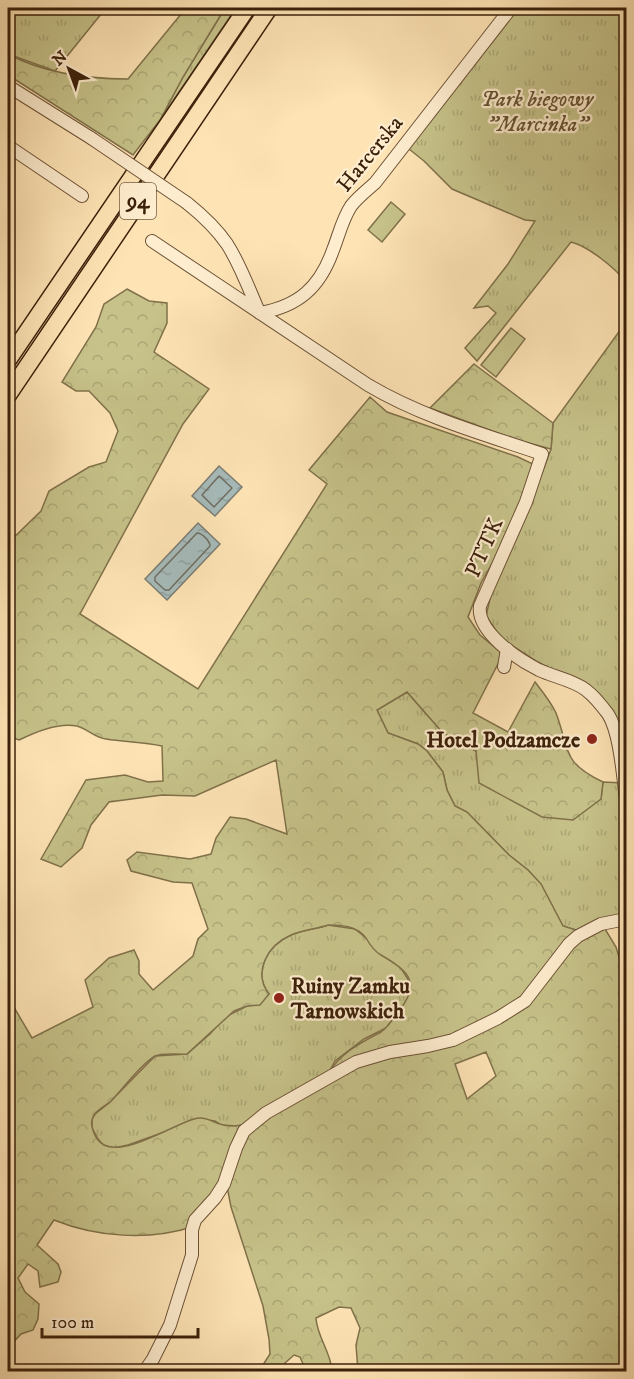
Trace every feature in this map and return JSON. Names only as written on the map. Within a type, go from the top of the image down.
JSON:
[{"type":"main road","name":"94","points":[[8,360],[247,8]]},
{"type":"main road","name":"94","points":[[8,395],[269,8]]},
{"type":"street","name":"Harcerska","points":[[260,313],[286,306],[303,296],[320,279],[333,252],[341,225],[352,204],[375,183],[511,8]]},
{"type":"street","points":[[8,86],[91,138],[187,203],[210,223],[226,243],[243,273],[260,313]]},
{"type":"street","points":[[8,146],[82,196]]},
{"type":"street","points":[[152,241],[260,313]]},
{"type":"street","name":"PTTK","points":[[260,313],[399,403],[462,428],[542,454],[526,502],[480,606],[479,613],[497,641],[507,649],[540,670],[585,689],[609,716],[614,730],[627,800]]},
{"type":"street","points":[[504,668],[507,649]]},
{"type":"street","points":[[144,1371],[153,1359],[170,1325],[192,1255],[192,1230],[195,1220],[224,1184],[244,1131],[266,1113],[356,1062],[390,1052],[428,1047],[453,1040],[498,1018],[525,1001],[569,944],[588,928],[627,919]]},
{"type":"green space","points":[[8,8],[13,8],[20,13],[25,8],[106,8],[55,71],[8,54],[8,29],[13,22],[8,18]]},
{"type":"green space","points":[[186,8],[225,8],[160,120],[133,155],[8,75],[8,54],[36,66],[66,74],[128,79]]},
{"type":"green space","points":[[225,8],[236,8],[160,120],[183,77]]},
{"type":"green space","name":"Park biegowy \"Marcinka\"","points":[[511,8],[626,8],[626,282],[601,258],[571,242],[477,361],[465,348],[496,313],[488,306],[474,308],[508,264],[535,221],[525,220],[452,189],[404,145]]},
{"type":"green space","points":[[391,202],[405,214],[382,242],[368,230]]},
{"type":"green space","points":[[127,289],[149,301],[167,303],[167,323],[154,352],[209,389],[183,424],[80,614],[198,689],[327,484],[309,470],[370,397],[387,412],[518,457],[535,465],[499,551],[481,583],[468,617],[480,635],[503,654],[473,713],[508,732],[535,682],[556,713],[573,761],[589,775],[603,782],[601,799],[573,820],[542,817],[479,783],[476,751],[443,733],[407,692],[377,710],[388,733],[418,744],[427,751],[443,772],[447,790],[455,806],[467,812],[541,884],[563,926],[582,932],[602,924],[616,947],[626,979],[626,1371],[358,1371],[356,1345],[360,1328],[351,1308],[339,1307],[316,1318],[332,1371],[306,1371],[300,1357],[294,1355],[285,1363],[285,1371],[259,1371],[270,1354],[269,1339],[263,1306],[231,1207],[226,1181],[192,1227],[175,1231],[122,1235],[87,1230],[54,1220],[37,1245],[58,1264],[61,1272],[58,1282],[40,1287],[38,1271],[28,1264],[18,1278],[25,1292],[39,1304],[38,1319],[33,1330],[21,1334],[8,1348],[8,997],[32,1038],[93,1007],[85,980],[109,958],[134,950],[139,961],[139,974],[153,990],[193,956],[198,939],[208,929],[192,883],[173,882],[131,871],[127,860],[137,852],[190,859],[211,854],[216,838],[230,817],[246,819],[287,834],[276,760],[195,796],[162,795],[109,802],[91,825],[82,848],[61,867],[41,859],[86,780],[125,775],[148,782],[163,781],[162,746],[102,738],[81,727],[70,725],[47,728],[19,740],[8,736],[8,543],[41,511],[49,491],[89,467],[106,462],[118,431],[110,413],[89,391],[76,391],[62,382],[96,327],[104,304]],"holes":[[[328,925],[344,926],[358,931],[376,952],[398,966],[409,978],[411,985],[406,1001],[386,1028],[345,1054],[328,1074],[247,1124],[226,1126],[198,1118],[136,1143],[113,1147],[101,1143],[92,1128],[94,1115],[110,1102],[144,1065],[155,1056],[187,1054],[234,1011],[247,1006],[260,1005],[269,994],[262,977],[262,968],[269,952],[275,945],[291,935]],[[486,1052],[496,1076],[467,1099],[455,1064]]]},
{"type":"green space","points":[[626,322],[626,788],[619,743],[594,691],[536,661],[502,639],[486,616],[492,590],[524,521],[551,449],[553,423]]},
{"type":"green space","points":[[511,328],[525,339],[496,377],[481,365]]},
{"type":"green space","points":[[474,364],[553,423],[551,449],[517,440],[430,408]]},
{"type":"green space","points":[[407,692],[443,733],[476,751],[601,799],[603,782],[624,783],[626,923],[582,932],[563,926],[541,885],[528,870],[509,855],[467,812],[455,806],[447,790],[443,772],[427,751],[418,744],[388,733],[377,710]]},
{"type":"green space","points":[[328,925],[355,929],[399,965],[411,984],[411,995],[386,1028],[364,1039],[335,1061],[328,1074],[247,1124],[221,1125],[215,1121],[194,1119],[128,1145],[114,1148],[103,1145],[92,1128],[92,1119],[95,1114],[109,1103],[155,1056],[187,1054],[225,1017],[247,1006],[256,1005],[269,994],[264,986],[262,968],[275,945],[291,935]]},
{"type":"water","points":[[219,466],[242,487],[215,516],[192,496]]},
{"type":"water","points":[[198,523],[220,544],[167,600],[145,579]]},
{"type":"place","name":"Hotel Podzamcze","points":[[592,739]]},
{"type":"place","name":"Ruiny Zamku Tarnowskich","points":[[279,998]]}]
